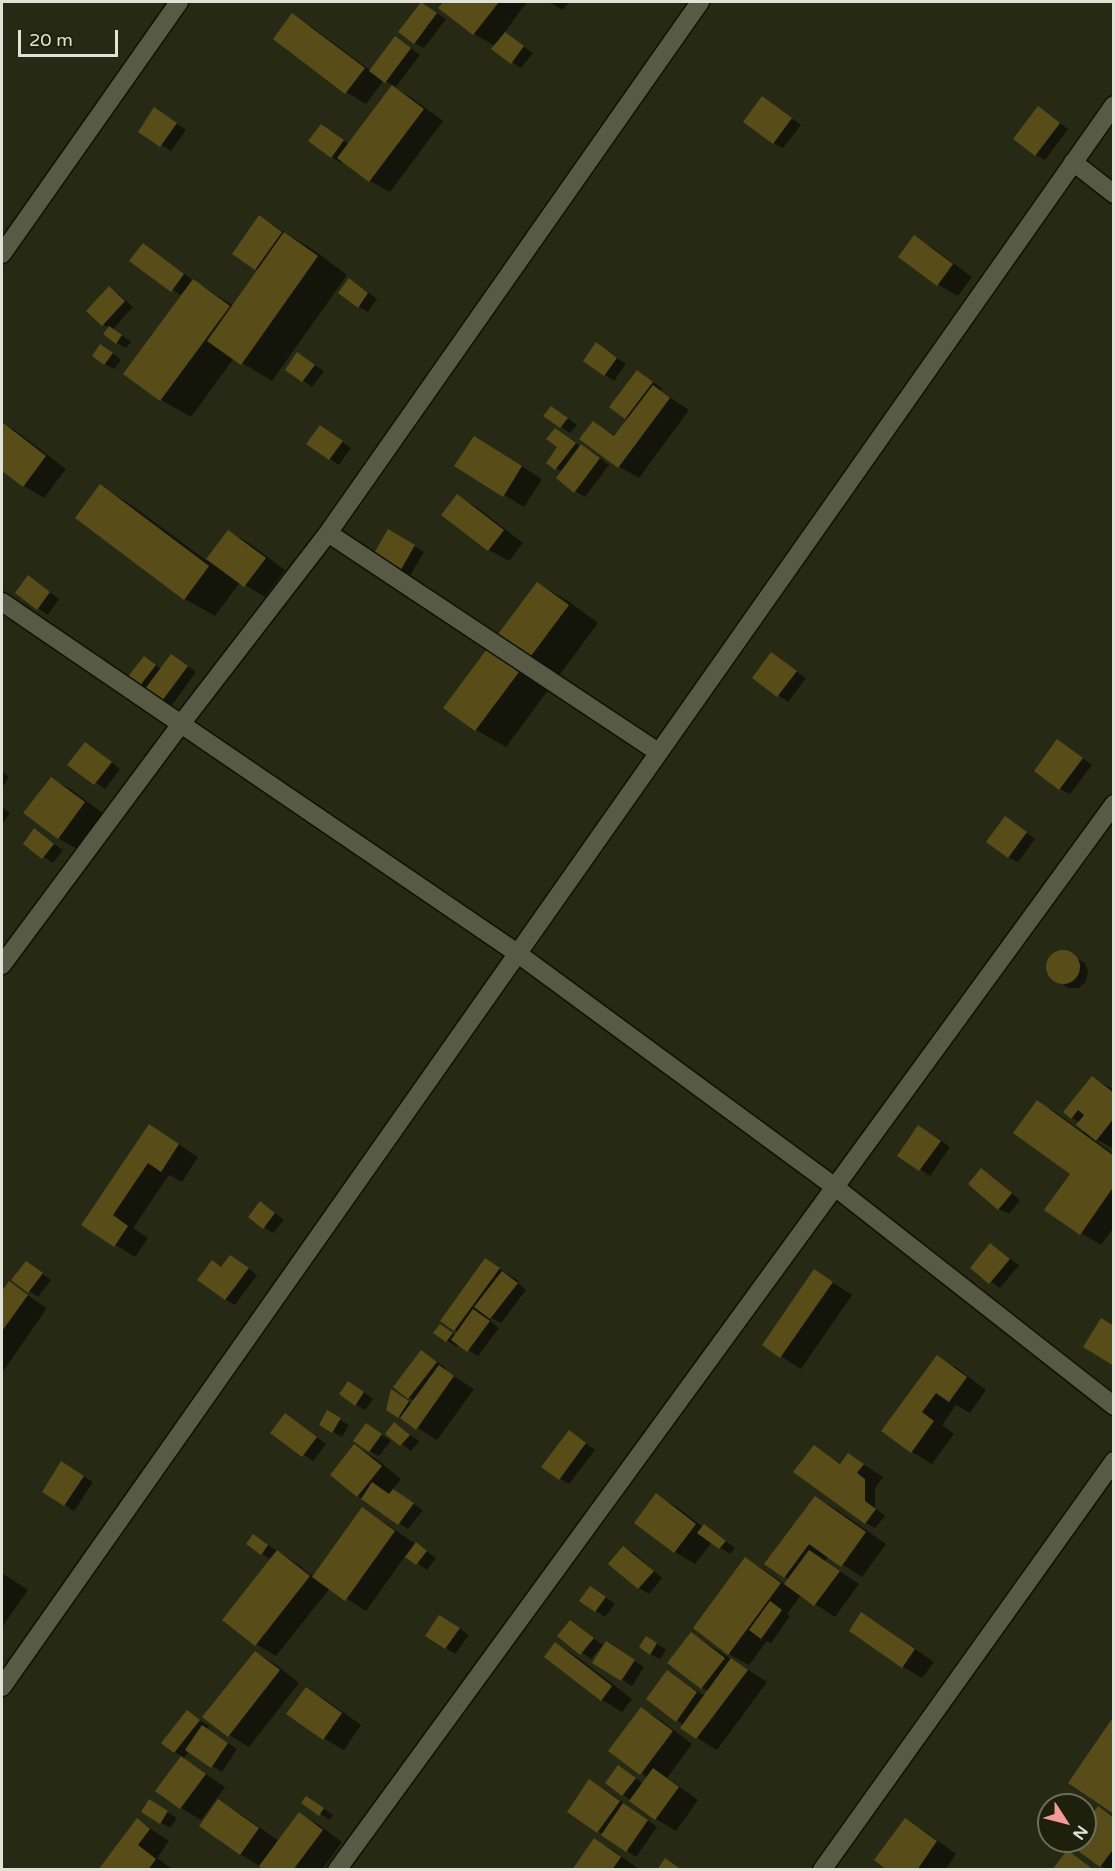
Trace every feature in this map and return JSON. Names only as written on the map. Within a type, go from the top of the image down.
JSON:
[{"type":"street","points":[[2,254],[179,2]]},
{"type":"street","points":[[2,965],[181,724],[328,533],[700,2]]},
{"type":"street","points":[[2,1687],[1113,105]]},
{"type":"street","points":[[1073,162],[1113,194]]},
{"type":"street","points":[[328,533],[658,752]]},
{"type":"street","points":[[2,602],[517,953],[835,1187],[1113,1406]]},
{"type":"street","points":[[337,1869],[1113,804]]},
{"type":"street","points":[[822,1869],[1113,1461]]},
{"type":"building","points":[[421,2],[437,13],[414,44],[398,32]]},
{"type":"building","points":[[443,2],[499,2],[473,35],[438,8]]},
{"type":"building","points":[[292,13],[365,68],[345,94],[273,39]]},
{"type":"building","points":[[505,32],[524,46],[511,64],[491,49]]},
{"type":"building","points":[[395,36],[411,48],[385,83],[369,71]]},
{"type":"building","points":[[392,85],[424,109],[369,182],[337,158]]},
{"type":"building","points":[[762,96],[792,118],[773,144],[743,122]]},
{"type":"building","points":[[1038,106],[1060,123],[1035,156],[1013,139]]},
{"type":"building","points":[[154,107],[177,123],[160,147],[138,132]]},
{"type":"building","points":[[321,124],[344,140],[331,158],[308,141]]},
{"type":"building","points":[[259,215],[282,232],[255,270],[232,254]]},
{"type":"building","points":[[284,232],[318,256],[241,365],[207,341]]},
{"type":"building","points":[[914,235],[953,264],[937,286],[898,257]]},
{"type":"building","points":[[143,243],[184,274],[171,292],[129,261]]},
{"type":"building","points":[[349,278],[368,293],[358,308],[338,293]]},
{"type":"building","points":[[193,279],[230,306],[160,401],[123,374]]},
{"type":"building","points":[[109,286],[125,301],[102,326],[86,311]]},
{"type":"building","points":[[109,326],[122,335],[116,344],[103,334]]},
{"type":"building","points":[[596,342],[617,358],[604,376],[583,361]]},
{"type":"building","points":[[100,344],[113,353],[104,365],[92,356]]},
{"type":"building","points":[[297,352],[315,365],[302,382],[285,370]]},
{"type":"building","points":[[637,370],[653,382],[625,419],[609,407]]},
{"type":"building","points":[[653,385],[670,398],[618,468],[579,439],[593,421],[614,436]]},
{"type":"building","points":[[551,406],[568,418],[560,428],[543,416]]},
{"type":"building","points":[[2,422],[46,456],[23,487],[2,471]]},
{"type":"building","points":[[320,425],[343,441],[329,460],[306,444]]},
{"type":"building","points":[[555,428],[576,443],[555,470],[546,463],[557,447],[546,439]]},
{"type":"building","points":[[474,436],[522,466],[503,497],[454,466]]},
{"type":"building","points":[[581,444],[600,458],[574,493],[556,478]]},
{"type":"building","points":[[100,484],[209,566],[184,600],[75,518]]},
{"type":"building","points":[[457,494],[504,530],[488,551],[441,515]]},
{"type":"building","points":[[388,529],[415,545],[399,573],[372,557]]},
{"type":"building","points":[[228,530],[266,558],[244,587],[206,559]]},
{"type":"building","points":[[28,575],[50,592],[37,610],[15,593]]},
{"type":"building","points":[[537,582],[569,605],[475,731],[443,708]]},
{"type":"building","points":[[771,652],[797,671],[777,697],[752,678]]},
{"type":"building","points":[[171,654],[188,666],[162,701],[145,689]]},
{"type":"building","points":[[144,656],[156,665],[139,687],[127,678]]},
{"type":"building","points":[[1057,739],[1083,758],[1059,790],[1034,771]]},
{"type":"building","points":[[85,742],[112,762],[94,785],[67,765]]},
{"type":"building","points":[[51,777],[85,802],[58,839],[23,813]]},
{"type":"building","points":[[1005,816],[1027,832],[1008,858],[986,842]]},
{"type":"building","points":[[34,828],[54,844],[42,859],[23,844]]},
{"type":"building","points":[[1063,950],[1075,955],[1080,967],[1075,979],[1063,984],[1051,979],[1046,967],[1051,955]]},
{"type":"building","points":[[1092,1076],[1114,1093],[1114,1118],[1096,1141],[1076,1125],[1084,1115],[1078,1110],[1071,1119],[1063,1112]]},
{"type":"building","points":[[1037,1100],[1114,1156],[1114,1186],[1080,1235],[1044,1210],[1070,1174],[1013,1133]]},
{"type":"building","points":[[149,1124],[179,1144],[161,1172],[148,1163],[113,1215],[128,1226],[114,1247],[81,1225]]},
{"type":"building","points":[[918,1125],[941,1141],[919,1171],[897,1156]]},
{"type":"building","points":[[981,1168],[1012,1193],[998,1210],[968,1184]]},
{"type":"building","points":[[260,1201],[275,1213],[263,1229],[248,1217]]},
{"type":"building","points":[[990,1243],[1010,1259],[989,1284],[970,1268]]},
{"type":"building","points":[[230,1255],[249,1268],[225,1300],[197,1280],[212,1260],[221,1267]]},
{"type":"building","points":[[485,1258],[500,1268],[454,1331],[440,1321]]},
{"type":"building","points":[[26,1261],[43,1273],[28,1293],[11,1280]]},
{"type":"building","points":[[814,1269],[833,1282],[780,1358],[762,1345]]},
{"type":"building","points":[[502,1271],[518,1283],[490,1319],[474,1307]]},
{"type":"building","points":[[9,1281],[28,1295],[2,1331],[2,1291]]},
{"type":"building","points":[[473,1309],[490,1321],[467,1352],[451,1340]]},
{"type":"building","points":[[1101,1318],[1114,1326],[1114,1366],[1083,1347]]},
{"type":"building","points":[[440,1324],[453,1333],[446,1342],[433,1333]]},
{"type":"building","points":[[421,1350],[437,1362],[408,1399],[393,1387]]},
{"type":"building","points":[[937,1355],[967,1377],[949,1402],[936,1393],[922,1412],[934,1421],[911,1453],[881,1431]]},
{"type":"building","points":[[439,1365],[454,1376],[416,1430],[400,1418]]},
{"type":"building","points":[[348,1381],[364,1392],[355,1406],[339,1394]]},
{"type":"building","points":[[391,1389],[409,1401],[398,1418],[386,1410]]},
{"type":"building","points":[[327,1410],[341,1418],[332,1433],[319,1425]]},
{"type":"building","points":[[285,1413],[317,1437],[302,1457],[270,1433]]},
{"type":"building","points":[[394,1422],[410,1435],[400,1446],[385,1434]]},
{"type":"building","points":[[366,1423],[382,1434],[369,1452],[353,1441]]},
{"type":"building","points":[[569,1430],[586,1443],[559,1480],[541,1467]]},
{"type":"building","points":[[354,1444],[382,1466],[357,1497],[330,1475]]},
{"type":"building","points":[[814,1445],[840,1464],[848,1453],[864,1464],[857,1473],[865,1479],[865,1501],[876,1509],[865,1524],[793,1472]]},
{"type":"building","points":[[61,1461],[84,1476],[64,1506],[42,1492]]},
{"type":"building","points":[[372,1482],[389,1494],[393,1489],[414,1503],[398,1525],[361,1499]]},
{"type":"building","points":[[656,1493],[696,1524],[674,1553],[634,1523]]},
{"type":"building","points":[[815,1496],[866,1532],[841,1567],[809,1544],[784,1578],[764,1564]]},
{"type":"building","points":[[362,1507],[395,1531],[345,1601],[312,1577]]},
{"type":"building","points":[[704,1524],[726,1541],[719,1549],[697,1533]]},
{"type":"building","points":[[253,1534],[268,1545],[261,1555],[246,1544]]},
{"type":"building","points":[[416,1542],[427,1551],[416,1565],[405,1557]]},
{"type":"building","points":[[623,1546],[654,1571],[638,1589],[608,1564]]},
{"type":"building","points":[[277,1550],[310,1576],[255,1646],[222,1620]]},
{"type":"building","points":[[809,1550],[840,1571],[814,1606],[784,1584]]},
{"type":"building","points":[[745,1557],[781,1583],[728,1655],[693,1628]]},
{"type":"building","points":[[590,1586],[606,1597],[595,1612],[579,1601]]},
{"type":"building","points":[[770,1601],[782,1610],[761,1639],[749,1630]]},
{"type":"building","points":[[861,1612],[915,1649],[902,1668],[849,1631]]},
{"type":"building","points":[[439,1615],[460,1628],[445,1649],[425,1636]]},
{"type":"building","points":[[570,1620],[594,1638],[580,1655],[557,1636]]},
{"type":"building","points":[[691,1632],[725,1658],[701,1689],[667,1663]]},
{"type":"building","points":[[646,1636],[657,1643],[650,1655],[639,1647]]},
{"type":"building","points":[[606,1641],[635,1660],[621,1681],[592,1663]]},
{"type":"building","points":[[555,1642],[612,1686],[601,1701],[544,1657]]},
{"type":"building","points":[[255,1651],[280,1670],[228,1737],[202,1717]]},
{"type":"building","points":[[731,1658],[748,1670],[696,1739],[680,1728]]},
{"type":"building","points":[[667,1670],[697,1692],[676,1722],[646,1699]]},
{"type":"building","points":[[306,1687],[342,1713],[323,1740],[286,1714]]},
{"type":"building","points":[[641,1707],[673,1731],[640,1775],[608,1751]]},
{"type":"building","points":[[187,1710],[200,1720],[174,1753],[161,1743]]},
{"type":"building","points":[[1114,1716],[1114,1814],[1097,1803],[1097,1793],[1083,1793],[1068,1783]]},
{"type":"building","points":[[202,1725],[228,1743],[211,1768],[185,1750]]},
{"type":"building","points":[[181,1756],[206,1774],[180,1809],[155,1791]]},
{"type":"building","points":[[618,1765],[636,1778],[622,1796],[605,1783]]},
{"type":"building","points":[[653,1768],[679,1787],[655,1820],[629,1801]]},
{"type":"building","points":[[589,1779],[620,1801],[597,1833],[567,1812]]},
{"type":"building","points":[[306,1796],[324,1808],[319,1816],[301,1803]]},
{"type":"building","points":[[149,1799],[168,1811],[160,1824],[141,1812]]},
{"type":"building","points":[[218,1799],[259,1828],[240,1855],[199,1826]]},
{"type":"building","points":[[623,1803],[648,1820],[626,1852],[601,1835]]},
{"type":"building","points":[[1097,1807],[1114,1818],[1114,1848],[1100,1867],[1081,1853],[1097,1853]]},
{"type":"building","points":[[299,1812],[323,1830],[293,1870],[263,1870],[259,1866]]},
{"type":"building","points":[[137,1818],[150,1829],[138,1845],[156,1859],[148,1870],[98,1870]]},
{"type":"building","points":[[905,1818],[937,1841],[917,1870],[887,1870],[874,1860]]},
{"type":"building","points":[[594,1838],[621,1857],[612,1870],[572,1870]]},
{"type":"building","points":[[1065,1853],[1071,1853],[1094,1870],[1052,1870]]},
{"type":"building","points":[[665,1858],[682,1870],[657,1870]]}]
